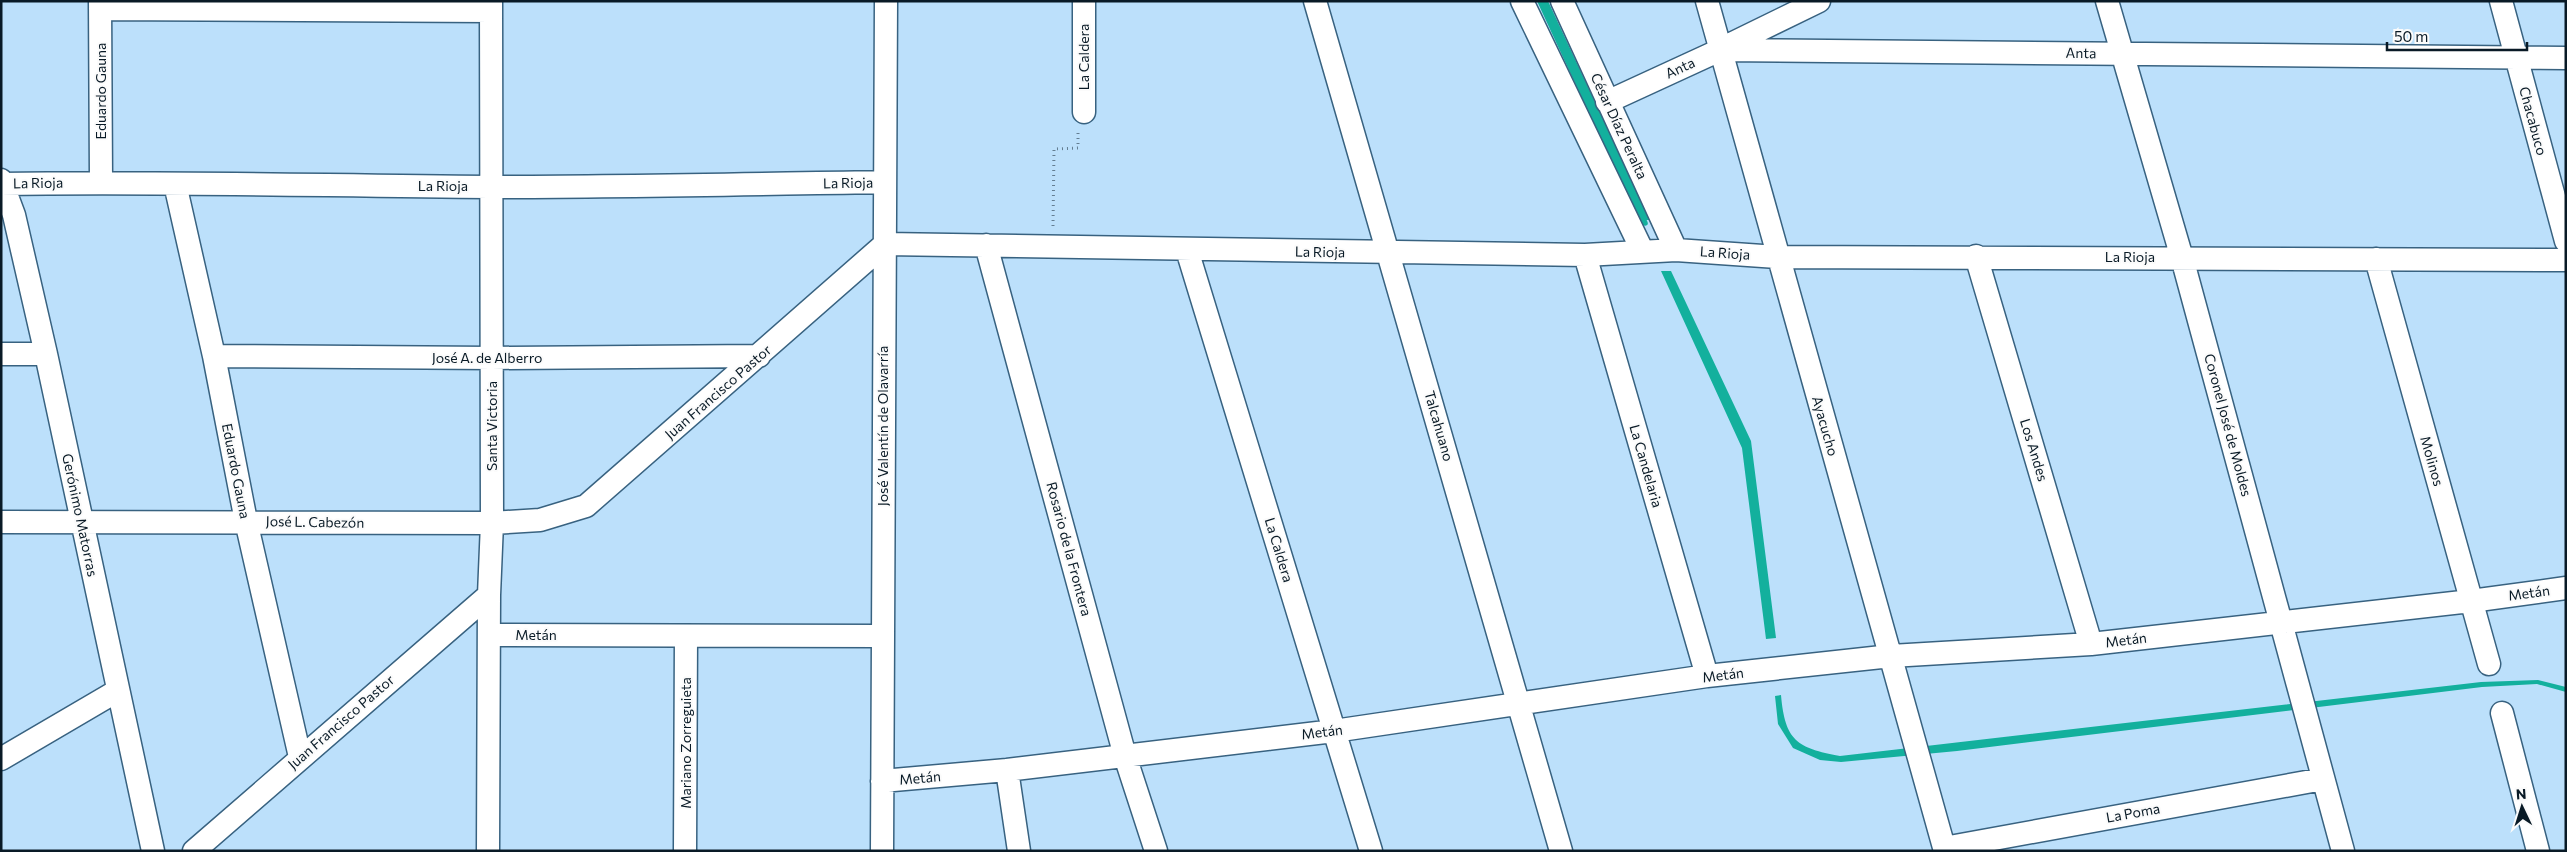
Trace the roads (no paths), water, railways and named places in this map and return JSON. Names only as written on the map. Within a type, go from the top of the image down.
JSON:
[{"type":"street","name":"José Valentín de Olavarría","points":[[882,851],[886,1]]},
{"type":"street","name":"La Caldera","points":[[1084,1],[1084,112]]},
{"type":"street","name":"Talcahuano","points":[[1315,1],[1520,703],[1561,851]]},
{"type":"street","points":[[1522,1],[1642,250]]},
{"type":"street","name":"César Díaz Peralta","points":[[1562,1],[1676,250]]},
{"type":"street","name":"Ayacucho","points":[[1707,1],[1777,257],[1945,849]]},
{"type":"street","points":[[1720,50],[1819,1]]},
{"type":"street","name":"Coronel José de Moldes","points":[[2107,1],[2182,258],[2297,678],[2342,851]]},
{"type":"street","name":"Chacabuco","points":[[2501,1],[2566,241]]},
{"type":"street","points":[[100,5],[491,6]]},
{"type":"street","name":"Eduardo Gauna","points":[[100,5],[101,182]]},
{"type":"street","name":"Santa Victoria","points":[[488,851],[489,595],[492,523],[491,6]]},
{"type":"street","name":"Anta","points":[[1607,102],[1720,50],[2566,58]]},
{"type":"street","name":"La Rioja","points":[[2,182],[491,187],[884,182]]},
{"type":"street","name":"Gerónimo Matorras","points":[[2,182],[14,215],[46,354],[117,690],[154,851]]},
{"type":"street","name":"Eduardo Gauna","points":[[175,184],[214,356],[246,521],[300,757]]},
{"type":"street","name":"La Rioja","points":[[885,244],[1585,255],[1642,250],[1676,250],[1777,257],[1976,256],[2566,260]]},
{"type":"street","name":"Juan Francisco Pastor","points":[[540,520],[586,506],[760,356],[885,244]]},
{"type":"street","name":"Rosario de la Frontera","points":[[986,245],[1125,756],[1156,851]]},
{"type":"street","name":"La Caldera","points":[[1187,250],[1371,851]]},
{"type":"street","name":"La Candelaria","points":[[1585,255],[1707,676]]},
{"type":"street","name":"Los Andes","points":[[1976,256],[2091,644]]},
{"type":"street","name":"Molinos","points":[[2376,259],[2489,664]]},
{"type":"street","points":[[1,354],[46,354]]},
{"type":"street","name":"José A. de Alberro","points":[[214,356],[492,358],[760,356]]},
{"type":"street","name":"José L. Cabezón","points":[[1,522],[492,523],[540,520]]},
{"type":"street","name":"Metán","points":[[882,781],[1007,770],[1334,731],[1707,676],[1891,656],[2091,644],[2471,601],[2566,588]]},
{"type":"street","name":"Juan Francisco Pastor","points":[[194,851],[300,757],[489,595]]},
{"type":"street","name":"Metán","points":[[489,635],[882,636]]},
{"type":"street","name":"Mariano Zorreguieta","points":[[685,851],[686,636]]},
{"type":"street","points":[[4,751],[117,690]]},
{"type":"street","points":[[2502,713],[2538,851]]},
{"type":"street","points":[[1007,770],[1019,851]]},
{"type":"street","name":"La Poma","points":[[1945,849],[2323,779]]},
{"type":"waterway","points":[[1641,214],[1645,223]]}]
